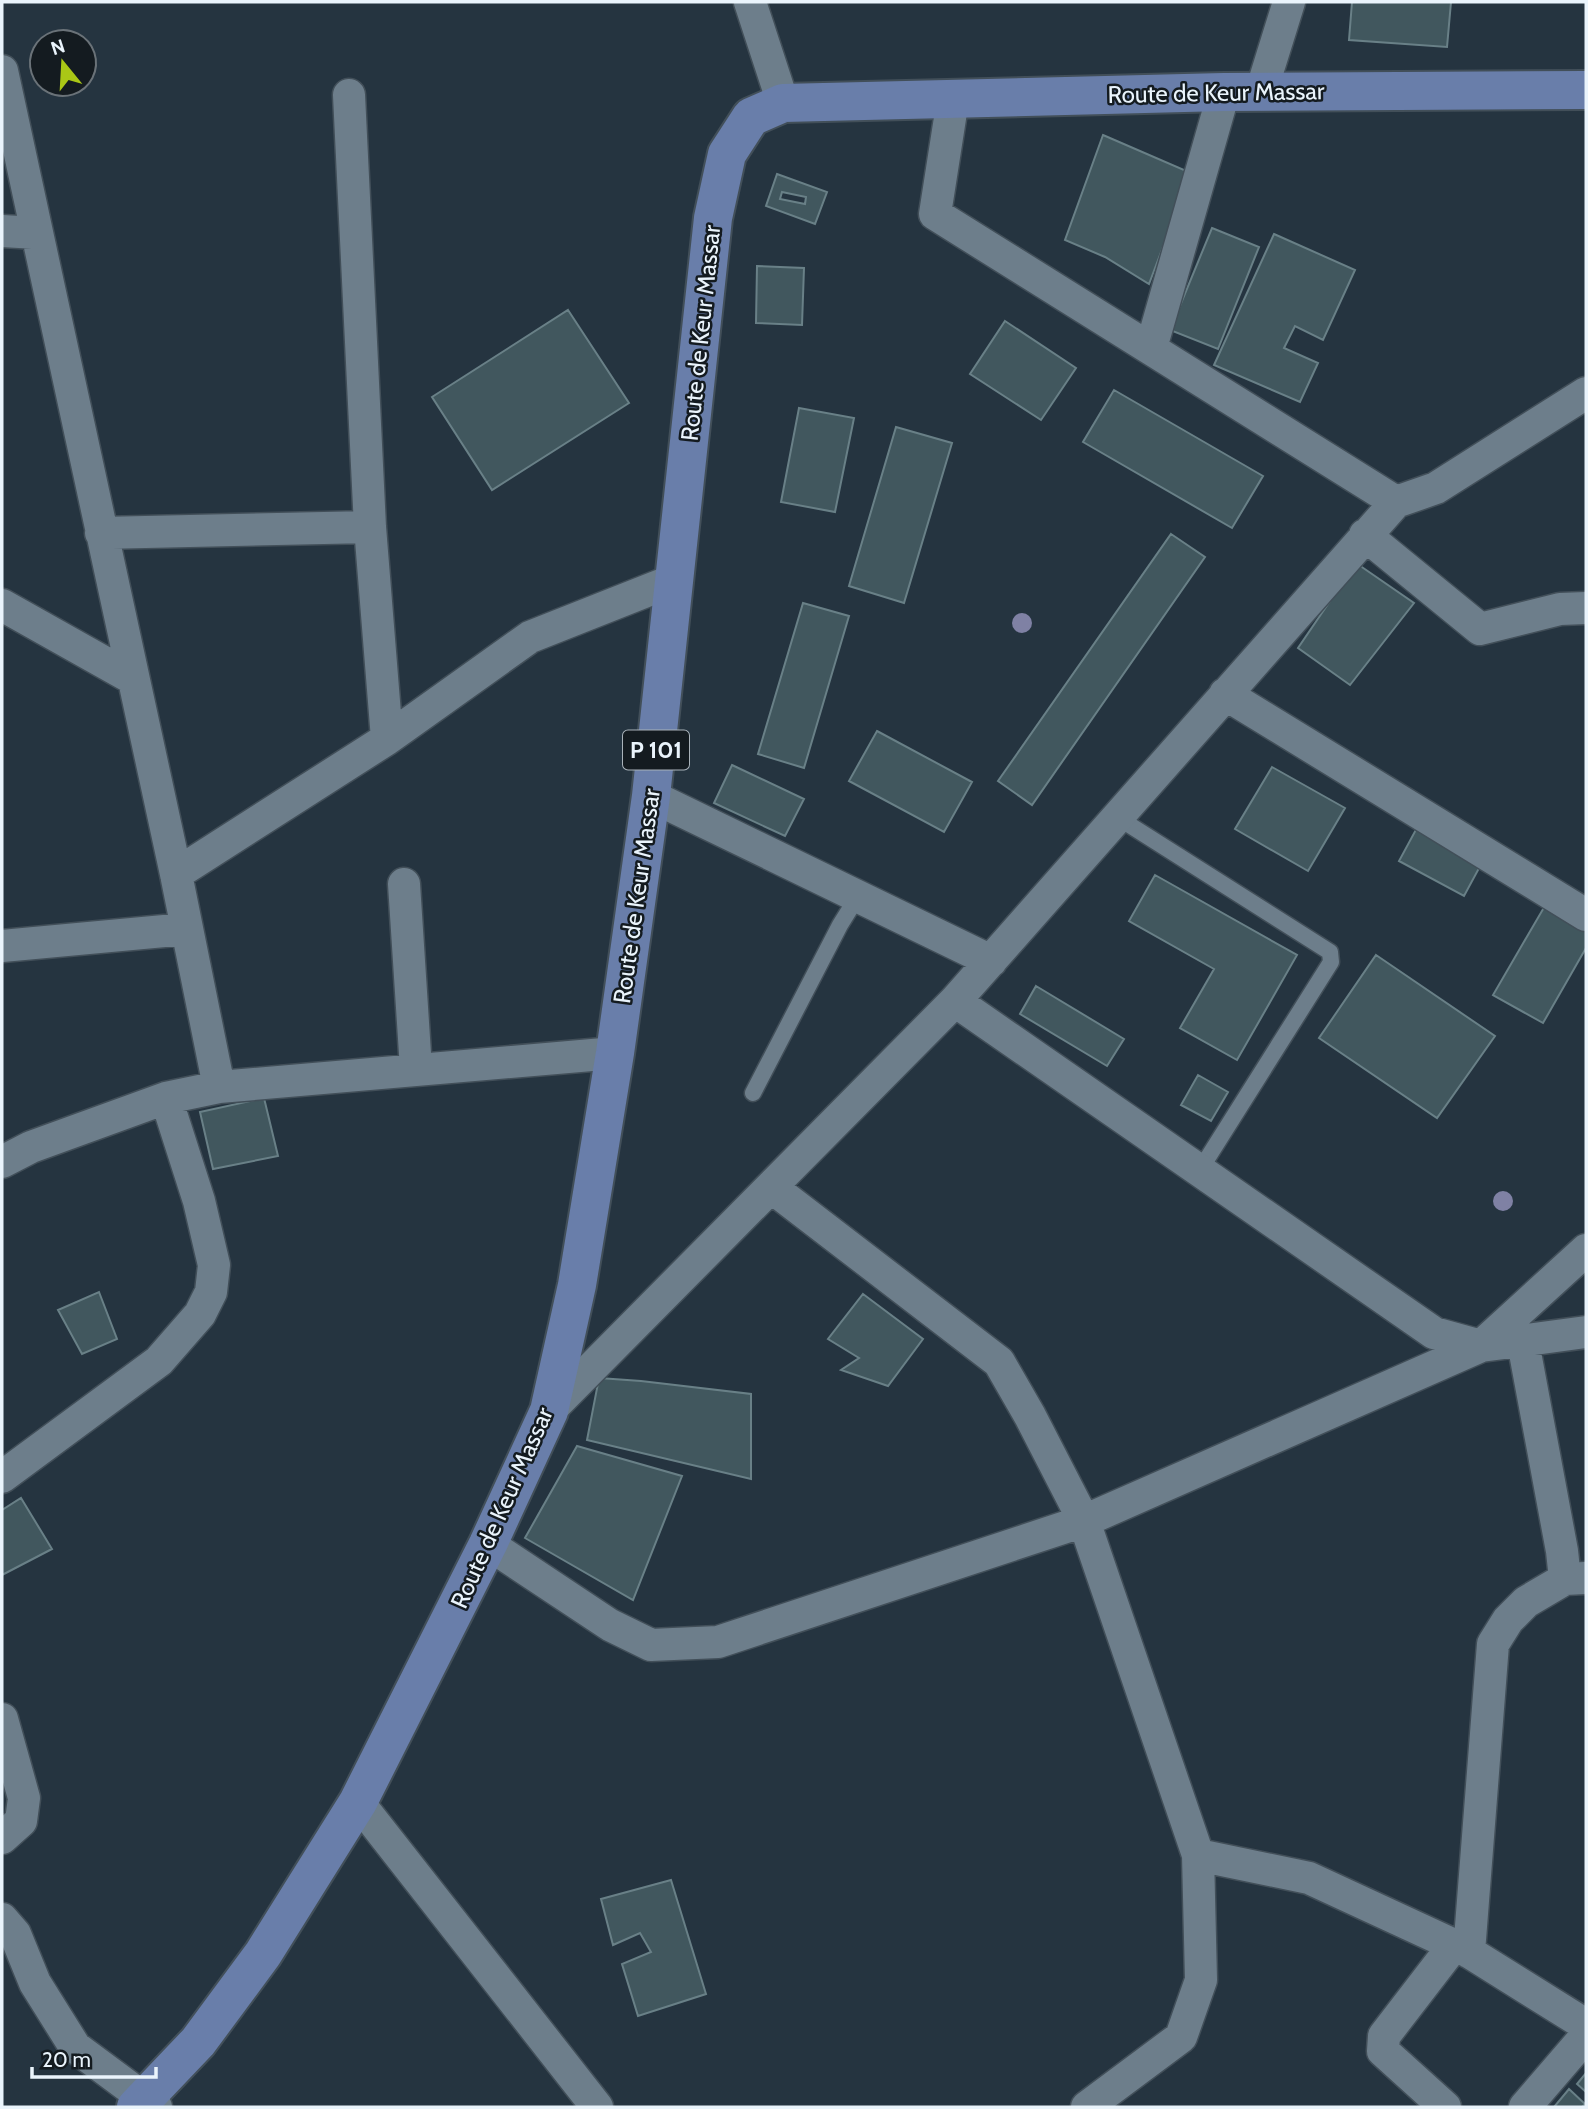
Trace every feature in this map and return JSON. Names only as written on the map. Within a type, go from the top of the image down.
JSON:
[{"type":"main road","name":"Route de Keur Massar","points":[[146,2105],[198,2042],[263,1954],[358,1802],[488,1544],[549,1411],[577,1284],[615,1053],[651,796],[713,218],[727,154],[751,117],[783,103],[1224,92],[1586,90]]},
{"type":"street","points":[[750,2],[783,103]]},
{"type":"street","points":[[1261,92],[1289,2]]},
{"type":"street","points":[[2,71],[176,874],[219,1087]]},
{"type":"street","points":[[1151,348],[1224,92]]},
{"type":"street","points":[[349,95],[370,527],[387,739]]},
{"type":"street","points":[[953,99],[935,214],[1396,502]]},
{"type":"street","points":[[2,231],[37,233]]},
{"type":"street","points":[[549,1411],[955,1001],[1396,502],[1436,488],[1586,393]]},
{"type":"street","points":[[101,533],[370,527]]},
{"type":"street","points":[[1365,535],[1480,629],[1560,609],[1586,608]]},
{"type":"street","points":[[176,874],[387,739],[530,636],[674,580]]},
{"type":"street","points":[[2,605],[132,678]]},
{"type":"street","points":[[1225,694],[1586,915]]},
{"type":"street","points":[[651,796],[991,961]]},
{"type":"street","points":[[404,884],[416,1069]]},
{"type":"street","points":[[2,946],[186,929]]},
{"type":"street","points":[[955,1001],[1434,1333],[1481,1346]]},
{"type":"street","points":[[2,1162],[31,1147],[166,1098],[219,1087],[615,1053]]},
{"type":"street","points":[[2,1478],[159,1361],[200,1314],[211,1292],[214,1265],[198,1201],[166,1098]]},
{"type":"street","points":[[771,1187],[999,1362],[1084,1521],[1198,1855],[1201,1980],[1181,2038],[1087,2107]]},
{"type":"street","points":[[1481,1346],[1586,1250]]},
{"type":"street","points":[[488,1544],[610,1625],[651,1644],[718,1642],[1084,1521],[1481,1346],[1586,1332]]},
{"type":"street","points":[[1445,2107],[1383,2051],[1384,2036],[1462,1949],[1493,1643],[1508,1620],[1526,1602],[1576,1579],[1562,1551],[1523,1342]]},
{"type":"street","points":[[2,1719],[24,1798],[21,1821],[2,1838]]},
{"type":"street","points":[[358,1802],[597,2107]]},
{"type":"street","points":[[1198,1855],[1309,1878],[1462,1949],[1586,2025]]},
{"type":"street","points":[[2,1919],[15,1934],[35,1983],[75,2047],[146,2105]]},
{"type":"street","points":[[1525,2107],[1586,2036]]},
{"type":"lane","points":[[1117,817],[1330,952],[1332,962],[1200,1170]]},
{"type":"lane","points":[[753,1093],[840,925],[858,896]]},
{"type":"building","points":[[1352,2],[1451,2],[1447,47],[1349,40]]},
{"type":"building","points":[[1103,135],[1191,173],[1149,284],[1105,257],[1065,240]]},
{"type":"building","points":[[777,174],[827,192],[815,224],[766,206]],"holes":[[[782,192],[806,197],[805,204],[780,199]]]},
{"type":"building","points":[[1212,228],[1259,247],[1218,349],[1170,330]]},
{"type":"building","points":[[1274,234],[1355,270],[1323,340],[1295,326],[1284,348],[1318,363],[1300,402],[1214,365]]},
{"type":"building","points":[[757,266],[804,268],[802,325],[756,323]]},
{"type":"building","points":[[568,310],[629,403],[492,490],[432,397]]},
{"type":"building","points":[[1005,321],[1076,368],[1041,420],[970,374]]},
{"type":"building","points":[[1114,390],[1263,476],[1232,528],[1083,442]]},
{"type":"building","points":[[799,408],[854,418],[835,512],[781,502]]},
{"type":"building","points":[[896,427],[952,443],[904,603],[849,586]]},
{"type":"building","points":[[1171,534],[1205,557],[1032,805],[998,781]]},
{"type":"building","points":[[1356,563],[1414,603],[1350,685],[1298,648]]},
{"type":"building","points":[[803,603],[849,616],[804,768],[758,754]]},
{"type":"building","points":[[877,731],[972,782],[944,832],[849,781]]},
{"type":"building","points":[[732,765],[804,799],[785,836],[714,803]]},
{"type":"building","points":[[1272,767],[1345,808],[1308,871],[1235,829]]},
{"type":"building","points":[[1419,824],[1484,859],[1464,896],[1399,861]]},
{"type":"building","points":[[1155,875],[1297,955],[1237,1060],[1180,1028],[1214,969],[1129,921]]},
{"type":"building","points":[[1546,904],[1586,927],[1586,948],[1543,1023],[1493,995]]},
{"type":"building","points":[[1376,955],[1495,1036],[1437,1118],[1319,1038]]},
{"type":"building","points":[[1036,986],[1124,1039],[1107,1066],[1020,1014]]},
{"type":"building","points":[[1198,1075],[1228,1092],[1211,1121],[1181,1105]]},
{"type":"building","points":[[264,1098],[278,1156],[213,1169],[200,1112]]},
{"type":"building","points":[[99,1292],[117,1339],[82,1354],[58,1310]]},
{"type":"building","points":[[863,1294],[923,1339],[888,1386],[841,1370],[859,1358],[828,1339]]},
{"type":"building","points":[[599,1378],[751,1394],[751,1479],[587,1440]]},
{"type":"building","points":[[577,1446],[682,1476],[633,1600],[525,1538]]},
{"type":"building","points":[[21,1498],[52,1549],[2,1575],[2,1510]]},
{"type":"building","points":[[671,1880],[706,1994],[638,2016],[622,1964],[651,1952],[640,1933],[613,1945],[601,1899]]},
{"type":"building","points":[[1586,2073],[1586,2092],[1577,2084]]},
{"type":"building","points":[[1569,2089],[1585,2104],[1582,2107],[1554,2107]]}]
